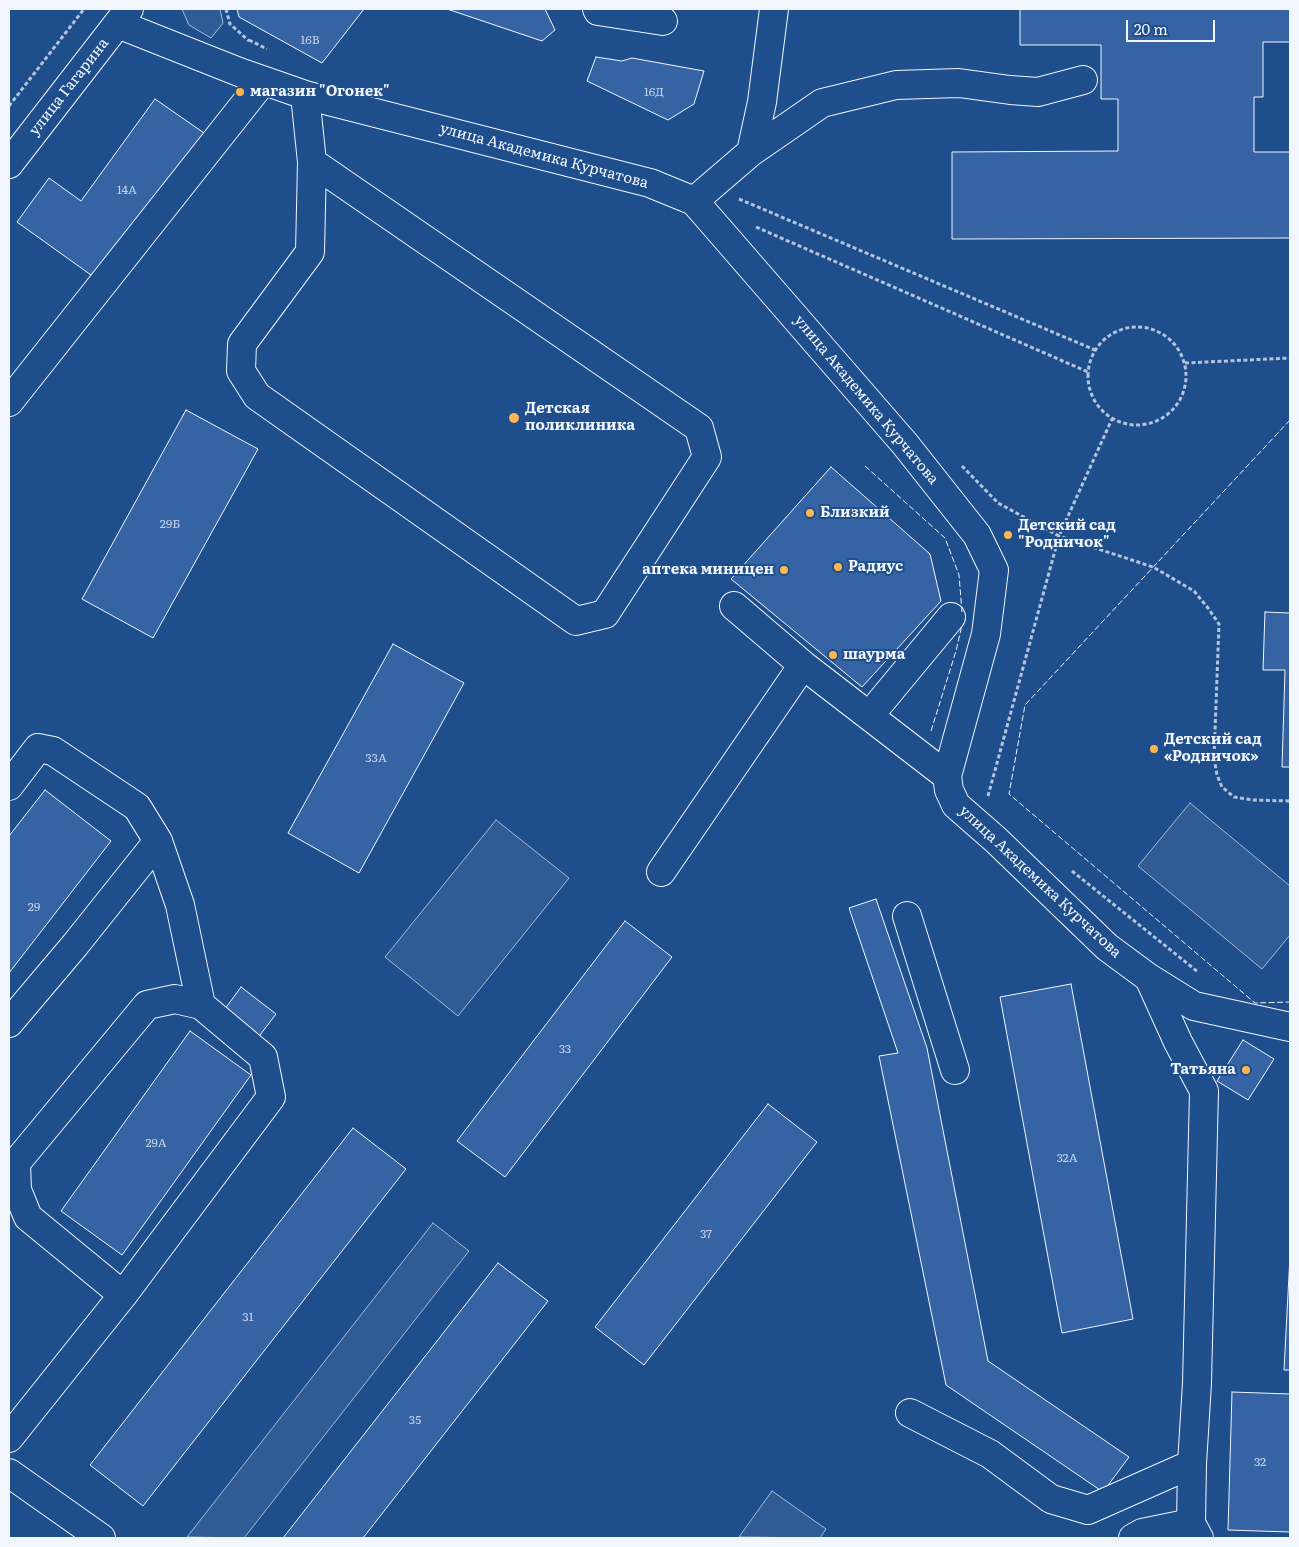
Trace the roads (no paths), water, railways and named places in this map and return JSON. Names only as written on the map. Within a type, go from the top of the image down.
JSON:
[{"type":"street","points":[[597,9],[598,12],[663,21]]},
{"type":"street","points":[[751,152],[762,102],[774,9]]},
{"type":"street","name":"улица Академика Курчатова","points":[[123,16],[263,81],[305,95],[650,183],[702,194],[977,535],[994,570],[986,634],[947,776],[949,790],[956,805],[996,840],[1107,947],[1149,978],[1194,1006],[1290,1027]]},
{"type":"street","name":"улица Гагарина","points":[[9,164],[123,16]]},
{"type":"street","points":[[702,194],[751,152],[822,103],[896,85],[959,83],[1038,92],[1083,80]]},
{"type":"street","points":[[9,402],[263,81]]},
{"type":"street","points":[[305,95],[312,162],[310,252],[242,344],[241,371],[257,396],[576,621],[605,614],[707,457],[699,428],[312,162]]},
{"type":"street","points":[[734,606],[803,666],[947,776]]},
{"type":"street","points":[[869,716],[951,617]]},
{"type":"street","points":[[661,872],[803,666]]},
{"type":"street","points":[[9,786],[38,748],[53,751],[137,807],[158,841],[180,905],[201,1005]]},
{"type":"street","points":[[9,1023],[75,945],[158,841]]},
{"type":"street","points":[[907,916],[955,1070]]},
{"type":"street","points":[[1133,1538],[1142,1533],[1195,1530],[1192,1464],[1197,1383],[1204,1091],[1178,1042],[1149,978]]},
{"type":"street","points":[[9,1438],[123,1296],[270,1097],[263,1057],[201,1005],[174,999],[147,1005],[12,1164],[18,1190],[28,1217],[123,1296]]},
{"type":"street","points":[[910,1413],[990,1454],[1051,1499],[1088,1510],[1192,1464]]},
{"type":"street","points":[[12,1483],[101,1538]]},
{"type":"place","name":"магазин \"Огонек\"","points":[[240,92]]},
{"type":"place","name":"Детская поликлиника","points":[[514,418]]},
{"type":"place","name":"Близкий","points":[[810,513]]},
{"type":"place","name":"Детский сад \"Родничок\"","points":[[1008,535]]},
{"type":"place","name":"Радиус","points":[[838,567]]},
{"type":"place","name":"аптека миницен","points":[[784,570]]},
{"type":"place","name":"шаурма","points":[[833,655]]},
{"type":"place","name":"Детский сад «Родничок»","points":[[1154,749]]},
{"type":"place","name":"Татьяна","points":[[1246,1070]]}]
